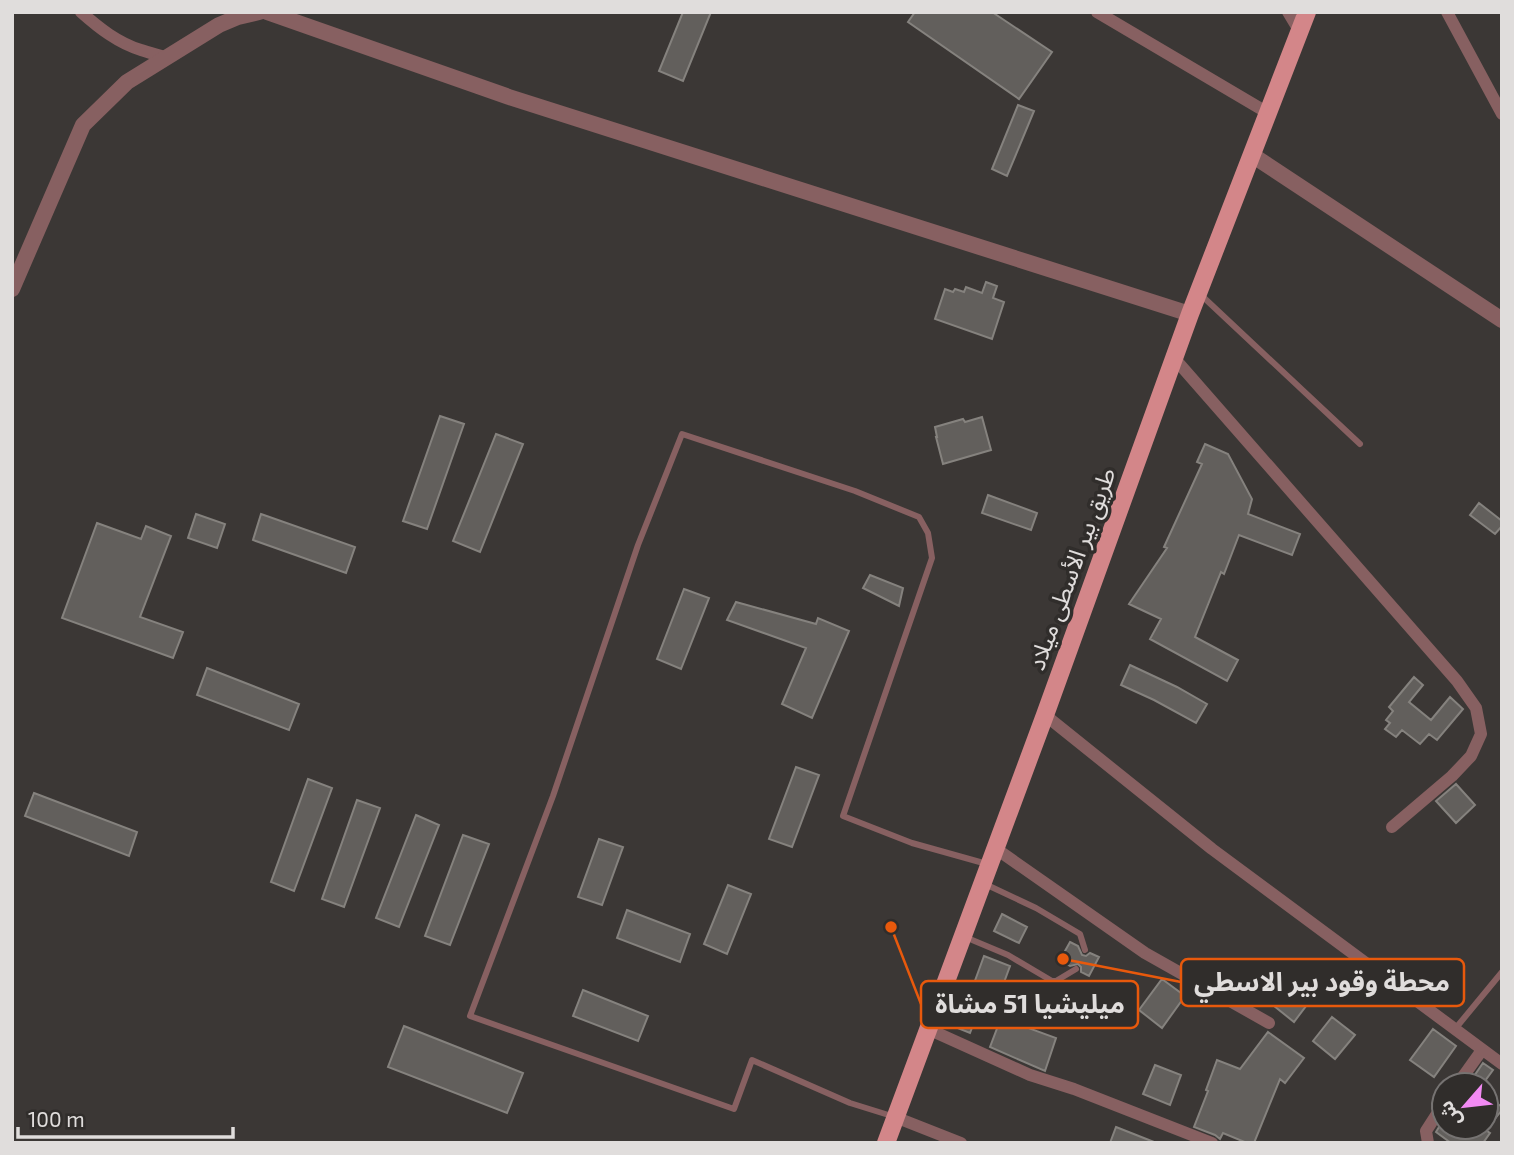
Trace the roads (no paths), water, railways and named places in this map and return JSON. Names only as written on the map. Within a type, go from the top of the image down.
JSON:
[{"type":"main road","name":"طريق بير الأسطى ميلاد","points":[[886,1143],[1190,314],[1307,12]]},
{"type":"street","points":[[81,12],[120,41],[168,58]]},
{"type":"street","points":[[12,289],[83,125],[127,82],[219,25],[259,12]]},
{"type":"street","points":[[267,12],[302,17],[509,97],[1190,314]]},
{"type":"street","points":[[1097,12],[1268,113]]},
{"type":"street","points":[[1288,12],[1300,32]]},
{"type":"street","points":[[1447,12],[1502,114]]},
{"type":"street","points":[[1252,155],[1502,320]]},
{"type":"street","points":[[1175,359],[1457,681],[1476,708],[1481,734],[1472,756],[1392,827]]},
{"type":"street","points":[[1045,715],[1212,849],[1502,1065]]},
{"type":"street","points":[[992,856],[1145,953],[1269,1023]]},
{"type":"street","points":[[928,1030],[1030,1075],[1074,1089],[1212,1143]]},
{"type":"street","points":[[1467,1071],[1482,1050]]},
{"type":"street","points":[[895,1117],[961,1143]]},
{"type":"street","points":[[1428,1143],[1426,1131],[1430,1123]]},
{"type":"lane","points":[[1199,293],[1360,444]]},
{"type":"lane","points":[[895,1117],[850,1103],[752,1060],[734,1110],[470,1016],[552,796],[638,545],[681,434],[855,491],[919,517],[928,533],[932,558],[843,816],[912,843],[947,852],[992,856]]},
{"type":"lane","points":[[982,883],[1035,908],[1080,934],[1085,950]]},
{"type":"lane","points":[[963,936],[1008,955],[1052,981],[1076,969]]},
{"type":"lane","points":[[1455,1029],[1502,972]]},
{"type":"place","name":"ميليشيا 51 مشاة","points":[[891,927]]},
{"type":"place","name":"محطة وقود بير الاسطي","points":[[1063,959]]}]
